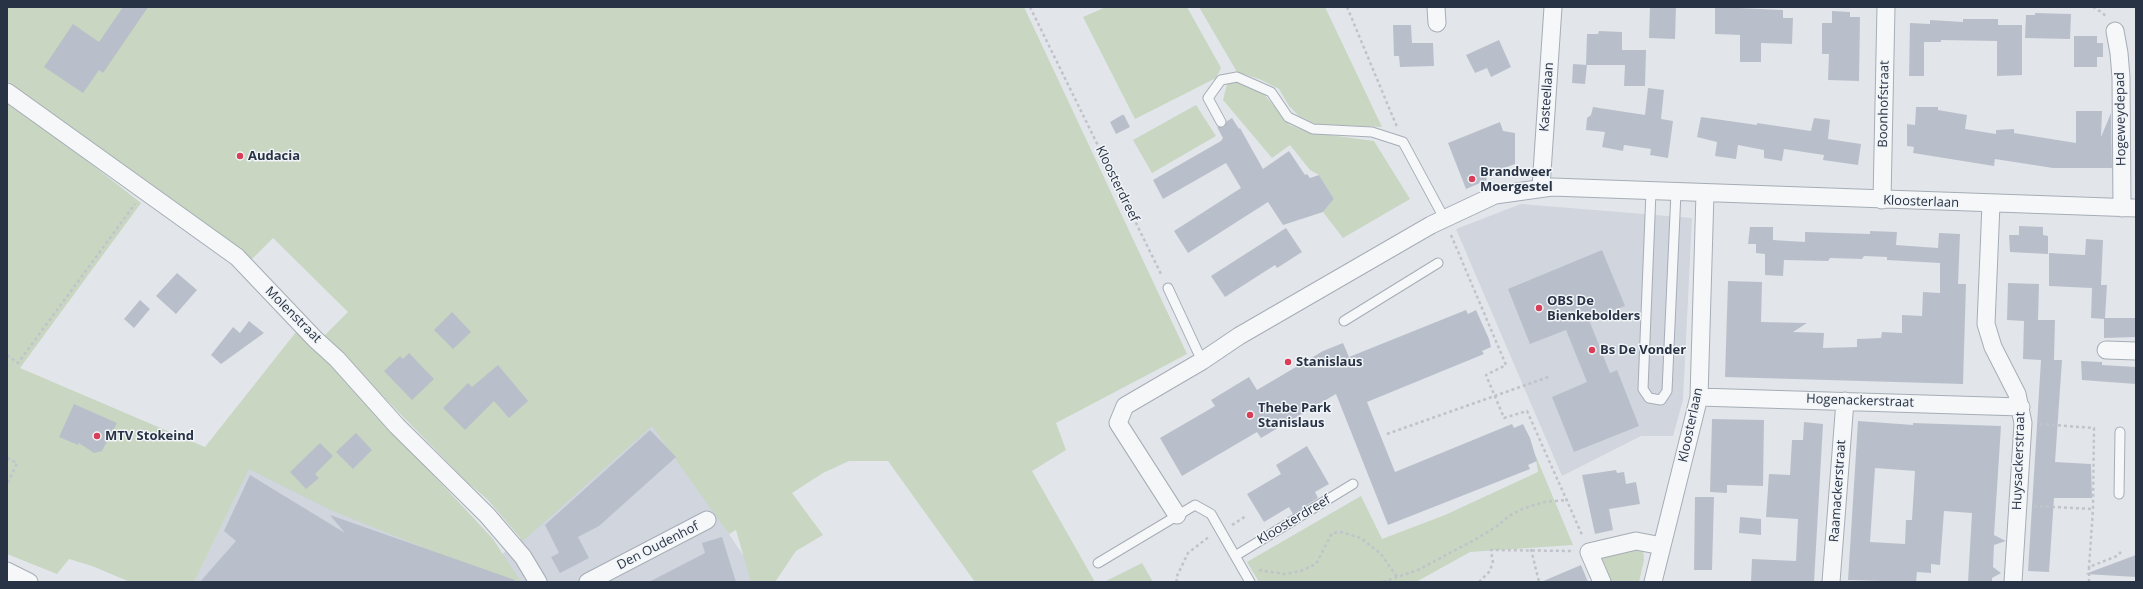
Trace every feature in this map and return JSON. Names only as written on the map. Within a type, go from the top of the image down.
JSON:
[{"type":"street","name":"Kasteellaan","points":[[1541,187],[1553,7]]},
{"type":"street","name":"Boonhofstraat","points":[[1882,200],[1886,7]]},
{"type":"street","name":"Hogeweydepad","points":[[2115,31],[2121,77],[2129,208]]},
{"type":"street","name":"Molenstraat","points":[[7,92],[237,256],[315,339],[337,359],[397,426],[487,515],[523,557],[538,582]]},
{"type":"street","name":"Kloosterlaan","points":[[1541,187],[2129,208]]},
{"type":"street","points":[[1177,515],[1118,423],[1125,406],[1202,361],[1239,336],[1444,218],[1495,195],[1541,187]]},
{"type":"street","name":"Kloosterlaan","points":[[1653,582],[1699,397],[1705,193]]},
{"type":"street","name":"Huysackerstraat","points":[[1991,204],[1986,324],[1993,347],[2017,394],[2022,415],[2013,582]]},
{"type":"street","points":[[2106,350],[2136,351]]},
{"type":"street","name":"Hogenackerstraat","points":[[1699,397],[1845,401],[2022,415]]},
{"type":"street","name":"Raamackerstraat","points":[[1831,582],[1845,401]]},
{"type":"street","name":"Den Oudenhof","points":[[588,582],[707,520]]},
{"type":"street","points":[[1602,582],[1589,552],[1636,541],[1662,546]]},
{"type":"street","points":[[7,571],[29,582]]},
{"type":"lane","points":[[1221,122],[1208,98],[1221,80],[1237,76],[1271,92],[1288,117],[1312,129],[1372,132],[1403,142],[1444,218]]},
{"type":"lane","points":[[1651,191],[1643,388],[1649,398],[1661,400],[1668,391],[1676,192]]},
{"type":"lane","points":[[1344,320],[1438,263]]},
{"type":"lane","points":[[1168,288],[1202,361]]},
{"type":"lane","points":[[2119,494],[2120,432]]},
{"type":"lane","name":"Kloosterdreef","points":[[1237,558],[1353,484]]},
{"type":"lane","points":[[1098,563],[1177,515],[1195,506],[1211,514],[1250,582]]},
{"type":"path","name":"Kloosterdreef","points":[[1030,7],[1168,288]]},
{"type":"path","points":[[1347,7],[1403,142]]},
{"type":"path","points":[[7,355],[18,363],[136,205],[129,200]]},
{"type":"path","points":[[1444,218],[1506,365],[1486,375],[1504,418],[1527,411],[1568,500],[1589,552],[1491,550],[1493,563],[1489,572],[1479,582]]},
{"type":"path","points":[[1387,434],[1551,376]]},
{"type":"path","points":[[2022,415],[2094,428],[2093,509],[2089,582]]},
{"type":"path","points":[[7,458],[17,463],[7,485]]},
{"type":"path","points":[[1383,582],[1418,570],[1478,538],[1497,526],[1508,516],[1522,509],[1544,502],[1568,500]]},
{"type":"path","points":[[2018,505],[2093,509]]},
{"type":"path","points":[[1177,582],[1176,578],[1188,553],[1206,537],[1222,532],[1246,516]]},
{"type":"path","points":[[1237,558],[1259,570],[1284,574],[1301,571],[1316,564],[1332,533],[1341,532],[1360,538],[1381,554],[1396,577]]},
{"type":"path","points":[[1531,550],[1539,582]]},
{"type":"path","points":[[2089,567],[2117,556],[2121,552]]},
{"type":"shaded area","points":[[1521,204],[1692,218],[1683,400],[1673,436],[1641,436],[1562,476],[1456,229]]},
{"type":"shaded area","points":[[653,420],[761,582],[194,582],[250,466],[499,557]]},
{"type":"green space","points":[[7,7],[1024,7],[1187,354],[1056,423],[1066,450],[1032,471],[1095,582],[975,582],[888,461],[849,461],[823,473],[792,493],[823,535],[796,551],[775,582],[751,582],[736,530],[729,534],[652,426],[523,541],[487,499],[467,482],[324,336],[348,312],[273,238],[250,261],[7,81]]},
{"type":"green space","points":[[1106,7],[1187,7],[1221,68],[1216,78],[1135,119],[1083,17]]},
{"type":"green space","points":[[1199,7],[1325,7],[1382,127],[1316,124],[1299,116],[1289,106],[1279,89],[1259,79],[1237,72]]},
{"type":"green space","points":[[1237,80],[1263,93],[1290,125],[1307,132],[1374,141],[1410,199],[1343,238],[1323,212],[1334,199],[1319,175],[1310,170],[1290,145],[1272,158],[1223,100],[1227,84]]},
{"type":"green space","points":[[7,98],[141,203],[20,368],[205,447],[296,332],[330,364],[493,539],[521,582],[465,582],[464,564],[333,511],[249,469],[194,582],[130,582],[92,566],[69,559],[57,574],[7,554]]},
{"type":"green space","points":[[1196,105],[1216,136],[1152,173],[1133,140]]},
{"type":"green space","points":[[1535,454],[1573,545],[1470,552],[1416,582],[1259,582],[1247,562],[1361,496],[1382,539],[1445,515],[1538,472]]},
{"type":"green space","points":[[1643,547],[1644,560],[1639,582],[1606,582],[1595,560],[1601,553]]},
{"type":"green space","points":[[1142,563],[1153,582],[1104,582]]},
{"type":"building","points":[[123,7],[148,7],[103,73],[99,70],[83,93],[44,67],[73,24],[99,42]]},
{"type":"building","points":[[1650,7],[1676,7],[1675,39],[1649,38]]},
{"type":"building","points":[[1715,7],[1783,10],[1783,18],[1793,18],[1792,44],[1761,43],[1761,62],[1740,62],[1740,35],[1715,34]]},
{"type":"building","points":[[1832,11],[1850,12],[1850,17],[1860,17],[1859,81],[1828,80],[1829,54],[1822,54],[1822,23],[1832,23]]},
{"type":"building","points":[[2035,13],[2071,14],[2070,39],[2025,38],[2026,15],[2035,15]]},
{"type":"building","points":[[1963,19],[1998,19],[1998,25],[2022,25],[2022,75],[1997,76],[1997,41],[1941,40],[1941,42],[1924,42],[1924,76],[1909,76],[1910,23],[1930,24],[1930,20],[1963,22]]},
{"type":"building","points":[[1393,25],[1411,25],[1412,43],[1433,43],[1434,66],[1400,67],[1399,56],[1394,56]]},
{"type":"building","points":[[1599,31],[1622,32],[1622,50],[1646,50],[1645,86],[1624,86],[1625,65],[1586,65],[1587,34],[1598,34]]},
{"type":"building","points":[[2074,36],[2097,36],[2097,43],[2103,43],[2103,57],[2097,57],[2097,67],[2074,67]]},
{"type":"building","points":[[1499,40],[1511,67],[1491,77],[1487,68],[1475,73],[1466,55]]},
{"type":"building","points":[[1573,64],[1587,65],[1585,84],[1572,83]]},
{"type":"building","points":[[1648,88],[1664,90],[1661,119],[1673,121],[1668,158],[1650,155],[1651,149],[1624,145],[1623,151],[1602,147],[1605,132],[1586,130],[1587,118],[1591,115],[1593,107],[1645,115]]},
{"type":"building","points":[[1916,107],[1938,107],[1938,110],[1967,115],[1965,129],[1996,134],[1996,130],[2014,129],[2014,133],[2076,143],[2076,111],[2102,111],[2101,137],[2111,113],[2112,168],[2053,168],[1995,159],[1994,166],[1913,153],[1914,147],[1907,146],[1907,124],[1915,125]]},
{"type":"building","points":[[1124,115],[1130,127],[1116,134],[1110,122]]},
{"type":"building","points":[[1701,117],[1811,131],[1814,118],[1830,120],[1828,139],[1861,144],[1858,165],[1823,160],[1824,155],[1784,149],[1782,161],[1764,158],[1764,150],[1738,145],[1736,159],[1715,156],[1717,142],[1697,137]]},
{"type":"building","points":[[1232,118],[1239,129],[1240,128],[1263,169],[1289,151],[1305,175],[1307,174],[1310,178],[1319,175],[1334,199],[1323,212],[1283,225],[1268,202],[1188,253],[1174,231],[1241,188],[1226,163],[1163,199],[1153,180],[1221,141],[1223,138],[1217,127],[1224,127],[1227,121]]},
{"type":"building","points":[[1500,122],[1503,131],[1515,133],[1515,164],[1485,175],[1487,180],[1466,189],[1448,143]]},
{"type":"building","points":[[2019,226],[2043,227],[2043,235],[2048,236],[2048,254],[2010,252],[2009,235],[2019,235]]},
{"type":"building","points":[[1750,227],[1773,227],[1773,240],[1805,242],[1805,232],[1870,234],[1870,231],[1897,232],[1896,245],[1938,248],[1939,233],[1960,234],[1958,284],[1966,284],[1963,384],[1725,377],[1728,281],[1762,282],[1761,322],[1807,323],[1793,332],[1824,333],[1823,348],[1857,347],[1857,339],[1881,338],[1882,332],[1902,333],[1902,315],[1922,316],[1923,292],[1940,293],[1940,263],[1887,260],[1887,257],[1864,256],[1862,259],[1830,258],[1828,261],[1784,260],[1783,276],[1765,275],[1765,254],[1756,253],[1756,244],[1748,244]]},
{"type":"building","points":[[1286,228],[1302,252],[1277,268],[1275,265],[1225,297],[1211,276]]},
{"type":"building","points":[[2086,239],[2103,240],[2101,285],[2107,285],[2105,318],[2136,318],[2136,337],[2104,338],[2104,319],[2091,318],[2092,288],[2049,286],[2049,253],[2085,255]]},
{"type":"building","points":[[1602,250],[1625,306],[1589,320],[1610,373],[1617,370],[1639,426],[1574,452],[1552,397],[1587,382],[1566,330],[1530,344],[1508,289]]},
{"type":"building","points":[[177,273],[197,290],[176,314],[156,296]]},
{"type":"building","points":[[2008,283],[2039,284],[2038,320],[2055,320],[2054,360],[2062,360],[2055,462],[2091,464],[2092,498],[2054,498],[2049,572],[2028,571],[2041,360],[2023,359],[2024,321],[2007,320]]},
{"type":"building","points":[[140,300],[150,309],[134,328],[124,319]]},
{"type":"building","name":"Thebe Park Stanislaus","points":[[1466,310],[1468,314],[1476,310],[1489,339],[1491,347],[1482,351],[1484,354],[1367,402],[1395,472],[1512,424],[1514,428],[1523,424],[1530,438],[1537,461],[1528,465],[1530,469],[1388,525],[1336,394],[1261,438],[1257,432],[1182,476],[1160,438],[1215,406],[1211,400],[1249,377],[1257,390],[1323,351],[1343,343],[1349,357]]},
{"type":"building","points":[[452,312],[471,332],[453,349],[434,330]]},
{"type":"building","points":[[249,321],[264,333],[221,364],[211,355],[233,327],[240,333]]},
{"type":"building","points":[[409,353],[434,379],[412,400],[384,371],[400,356],[403,359]]},
{"type":"building","points":[[2081,361],[2102,362],[2102,365],[2136,367],[2136,384],[2082,380]]},
{"type":"building","points":[[498,365],[528,401],[509,418],[494,401],[465,430],[443,408],[468,383],[472,387]]},
{"type":"building","points":[[74,404],[117,423],[102,451],[94,453],[79,443],[78,445],[59,437]]},
{"type":"building","points":[[1712,419],[1764,420],[1763,486],[1727,485],[1727,493],[1710,492]]},
{"type":"building","points":[[1858,421],[1913,425],[1913,423],[2001,426],[1994,535],[2006,541],[1994,545],[1993,567],[2001,573],[1992,578],[1992,582],[1968,582],[1972,513],[1944,511],[1940,565],[1931,564],[1931,573],[1917,572],[1916,582],[1848,580]],"holes":[[[1875,468],[1915,471],[1912,520],[1906,520],[1905,544],[1870,542]]]},
{"type":"building","points":[[1804,422],[1823,424],[1814,582],[1751,582],[1752,559],[1796,561],[1798,519],[1766,517],[1769,474],[1790,475],[1792,440],[1803,440]]},
{"type":"building","points":[[650,430],[676,457],[599,526],[578,537],[589,558],[560,573],[551,557],[559,553],[545,525]]},
{"type":"building","points":[[356,433],[372,450],[353,469],[336,452]]},
{"type":"building","points":[[320,443],[333,456],[315,474],[319,478],[306,489],[290,472]]},
{"type":"building","points":[[1307,446],[1329,484],[1315,492],[1318,498],[1293,514],[1289,507],[1264,522],[1247,494],[1281,474],[1276,465]]},
{"type":"building","points":[[1616,470],[1617,473],[1624,472],[1626,484],[1636,482],[1640,504],[1609,509],[1613,530],[1595,534],[1582,475]]},
{"type":"building","points":[[250,475],[345,533],[330,515],[515,580],[514,582],[200,582],[236,541],[224,531]]},
{"type":"building","points":[[1695,497],[1714,497],[1712,570],[1694,570]]},
{"type":"building","points":[[1740,517],[1761,519],[1761,535],[1739,533]]},
{"type":"building","points":[[722,537],[736,582],[649,582],[705,553],[702,543]]},
{"type":"building","points":[[2136,555],[2136,577],[2085,574]]},
{"type":"building","points":[[1581,565],[1588,582],[1541,582]]},
{"type":"place","name":"Audacia","points":[[240,156]]},
{"type":"place","name":"Brandweer Moergestel","points":[[1472,179]]},
{"type":"place","name":"OBS De Bienkebolders","points":[[1539,308]]},
{"type":"place","name":"Bs De Vonder","points":[[1592,350]]},
{"type":"place","name":"Stanislaus","points":[[1288,362]]},
{"type":"place","name":"Thebe Park Stanislaus","points":[[1250,415]]},
{"type":"place","name":"MTV Stokeind","points":[[97,436]]}]
